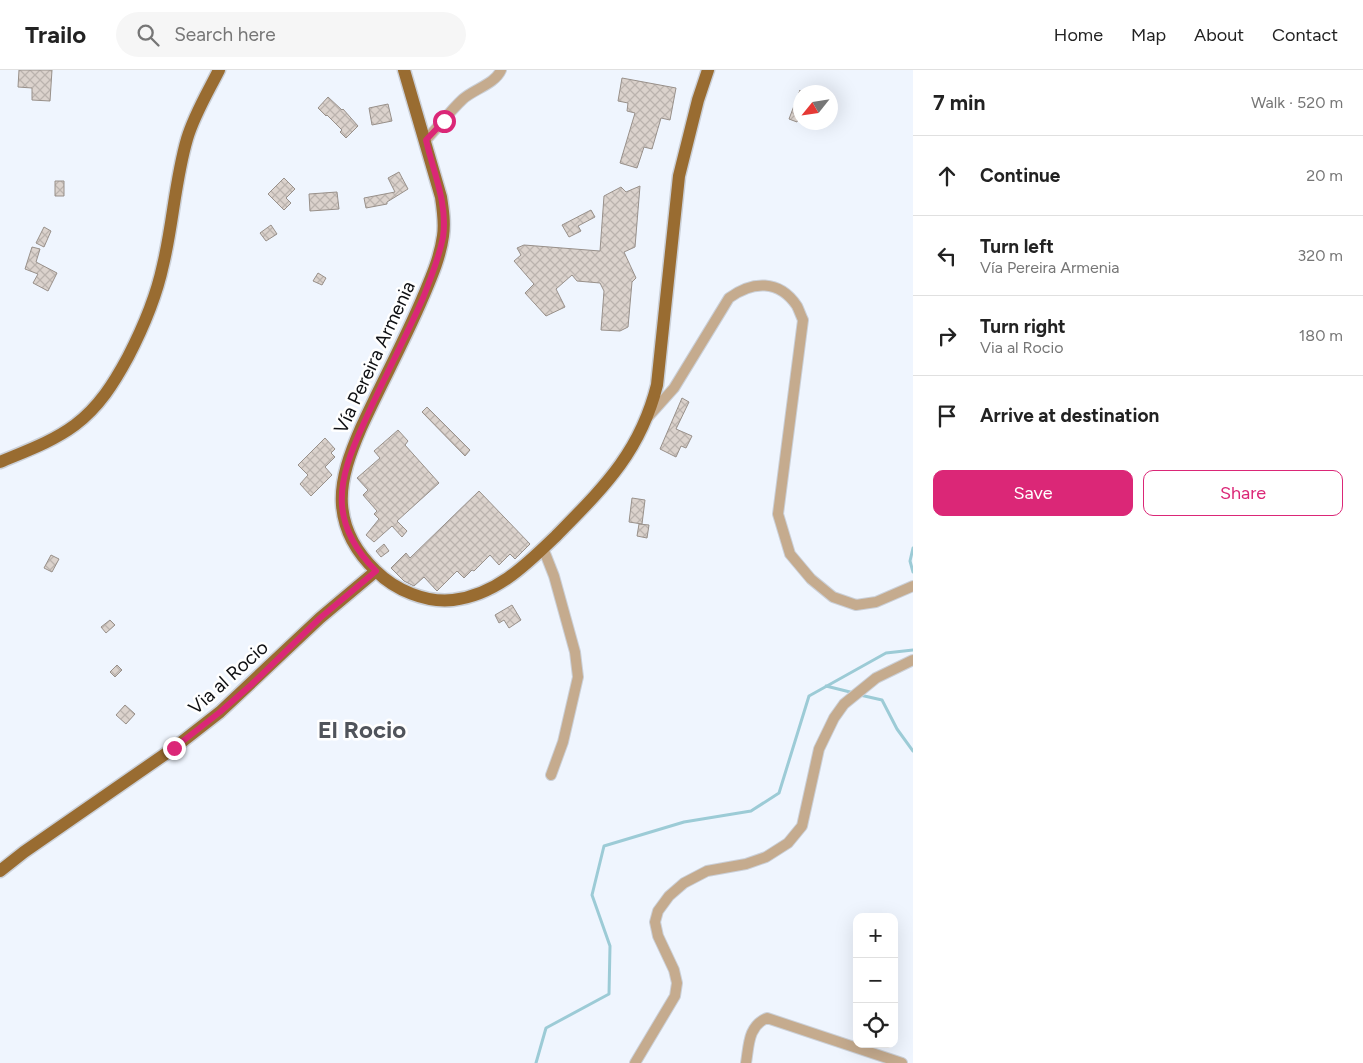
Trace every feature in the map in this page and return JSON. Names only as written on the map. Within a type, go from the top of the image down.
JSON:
[{"type":"main road","points":[[0,462],[45,443],[76,424],[102,399],[120,374],[145,321],[164,264],[182,156],[187,138],[219,70]]},
{"type":"main road","name":"Vía Pereira Armenia","points":[[404,70],[426,140],[443,209],[443,234],[432,275],[354,445],[343,486],[342,503],[348,531],[358,551],[388,582],[417,595],[449,600],[462,599],[485,591],[505,581],[543,548],[612,477],[631,449],[647,417],[657,385],[679,176],[698,100],[708,70]]},
{"type":"main road","name":"Via al Rocio","points":[[0,871],[24,852],[174,748],[220,712],[251,685],[320,618],[376,571]]},
{"type":"street","points":[[426,140],[464,98],[490,82],[501,70]]},
{"type":"street","points":[[647,417],[674,388],[729,298],[740,290],[758,284],[780,290],[797,306],[803,320],[778,514],[790,554],[811,580],[833,597],[856,605],[876,602],[913,586]]},
{"type":"street","points":[[543,548],[554,576],[575,652],[578,677],[564,742],[550,775]]},
{"type":"street","points":[[635,1063],[675,996],[677,983],[674,970],[658,936],[655,922],[658,911],[669,896],[684,883],[707,871],[746,864],[766,857],[788,843],[802,826],[819,748],[834,718],[844,704],[876,678],[913,660]]},
{"type":"street","points":[[746,1063],[752,1030],[759,1022],[767,1018],[902,1063]]},
{"type":"building","points":[[19,70],[52,70],[50,101],[32,100],[32,88],[18,87]]},
{"type":"building","points":[[622,78],[676,88],[670,120],[661,118],[652,149],[644,147],[637,168],[620,163],[635,113],[627,111],[628,103],[618,101]]},
{"type":"building","points":[[328,97],[343,109],[358,126],[346,138],[340,132],[342,130],[318,108]]},
{"type":"building","points":[[388,104],[392,121],[372,125],[369,108]]},
{"type":"building","points":[[793,108],[793,120],[789,119]]},
{"type":"building","points":[[399,172],[408,189],[387,202],[387,204],[366,208],[364,198],[395,192],[388,178]]},
{"type":"building","points":[[284,178],[295,189],[286,198],[291,203],[284,210],[268,194]]},
{"type":"building","points":[[55,181],[64,181],[64,196],[55,196]]},
{"type":"building","points":[[640,186],[635,247],[624,252],[636,278],[632,282],[628,327],[620,331],[601,330],[604,291],[600,283],[577,281],[572,275],[556,289],[565,307],[546,316],[525,293],[534,284],[514,261],[521,255],[517,248],[524,245],[600,251],[604,196],[621,187],[626,192]]},
{"type":"building","points":[[337,192],[339,209],[310,211],[309,194]]},
{"type":"building","points":[[591,210],[595,217],[578,226],[581,231],[569,237],[562,225]]},
{"type":"building","points":[[271,225],[277,234],[266,241],[260,233]]},
{"type":"building","points":[[44,227],[51,231],[44,247],[36,243]]},
{"type":"building","points":[[32,247],[40,249],[36,262],[57,273],[48,291],[33,283],[38,274],[25,269]]},
{"type":"building","points":[[318,273],[326,278],[322,285],[313,281]]},
{"type":"building","points":[[682,398],[689,402],[676,429],[692,436],[686,448],[681,446],[676,457],[660,449]]},
{"type":"building","points":[[427,407],[470,450],[465,456],[422,412]]},
{"type":"building","points":[[398,430],[408,441],[405,445],[439,483],[397,521],[407,531],[402,537],[392,526],[374,542],[366,535],[379,519],[374,514],[377,511],[363,495],[368,490],[357,478],[380,458],[374,451]]},
{"type":"building","points":[[325,438],[335,449],[331,453],[335,457],[325,467],[332,475],[311,496],[300,484],[308,475],[298,465]]},
{"type":"building","points":[[479,491],[530,544],[515,559],[510,554],[499,565],[490,555],[464,578],[457,571],[437,591],[424,577],[414,586],[404,581],[391,568],[406,553],[410,558]]},
{"type":"building","points":[[632,498],[645,500],[642,524],[629,522]]},
{"type":"building","points":[[639,524],[649,525],[647,538],[637,536]]},
{"type":"building","points":[[384,544],[389,551],[381,557],[376,551]]},
{"type":"building","points":[[51,555],[59,559],[52,572],[44,568]]},
{"type":"building","points":[[512,605],[521,620],[509,628],[504,620],[499,623],[495,615]]},
{"type":"building","points":[[110,620],[115,625],[106,633],[101,627]]},
{"type":"building","points":[[117,665],[122,670],[115,677],[110,672]]},
{"type":"building","points":[[125,705],[135,714],[126,724],[116,715]]},
{"type":"waterway","points":[[913,548],[910,561],[913,572]]},
{"type":"waterway","points":[[536,1063],[546,1028],[609,994],[610,946],[592,895],[604,846],[684,822],[751,811],[779,793],[809,696],[886,653],[913,650]]},
{"type":"waterway","points":[[826,686],[854,693]]},
{"type":"waterway","points":[[860,695],[882,700],[897,729],[913,751]]},
{"type":"district","name":"El Rocio","points":[[362,730]]},
{"type":"route","points":[[174,748],[251,685],[320,618],[376,571],[358,551],[348,531],[342,503],[343,486],[354,445],[415,315],[432,275],[441,246],[443,209],[426,140],[444,121]]}]
